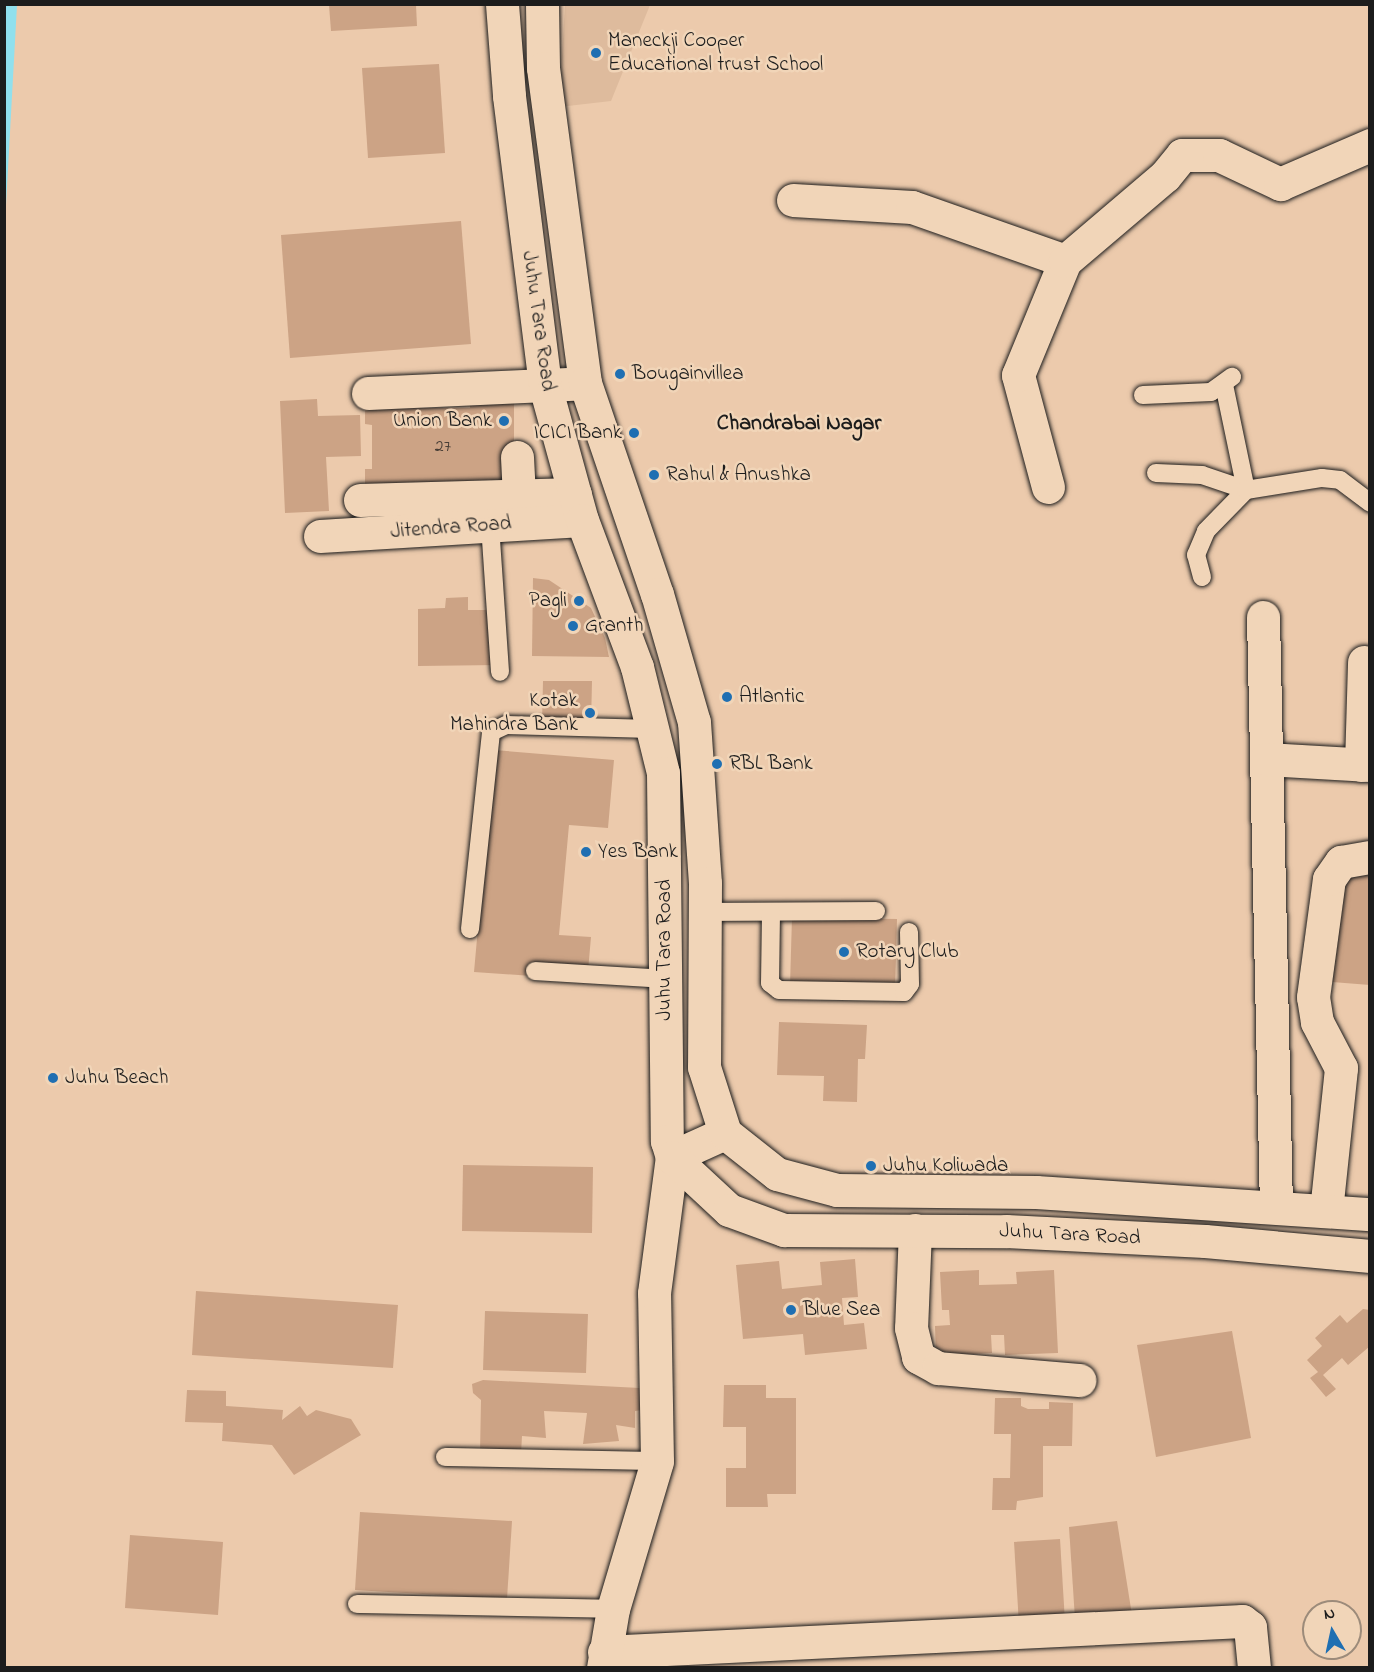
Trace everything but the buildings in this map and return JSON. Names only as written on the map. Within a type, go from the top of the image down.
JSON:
[{"type":"street","name":"Juhu Tara Road","points":[[502,4],[509,96],[545,386],[578,507],[637,667],[663,773],[668,1141],[672,1157],[729,1210],[784,1230],[915,1230],[1205,1241],[1370,1256]]},
{"type":"street","name":"Juhu Tara Road","points":[[543,4],[543,68],[585,383],[657,594],[694,723],[705,912],[704,1067],[725,1133],[777,1174],[837,1190],[1036,1192],[1370,1214]]},
{"type":"street","points":[[1048,487],[1018,375],[1065,261],[1165,176],[1182,155],[1219,155],[1280,184],[1370,145]]},
{"type":"street","points":[[793,200],[912,207],[1065,261]]},
{"type":"street","points":[[368,393],[585,383]]},
{"type":"street","points":[[517,457],[519,497]]},
{"type":"street","points":[[376,533],[367,500],[519,497],[578,507]]},
{"type":"street","name":"Jitendra Road","points":[[320,536],[490,525],[578,507]]},
{"type":"street","points":[[1263,617],[1276,1208]]},
{"type":"street","points":[[1266,759],[1365,765],[1364,662]]},
{"type":"street","points":[[1326,1211],[1341,1068],[1317,1022],[1313,997],[1329,879],[1341,862],[1370,857]]},
{"type":"street","points":[[725,1133],[672,1157],[654,1293],[657,1461],[613,1609],[603,1660],[1242,1621],[1250,1627],[1254,1668]]},
{"type":"street","points":[[915,1230],[911,1328],[918,1357],[938,1368],[1079,1380]]},
{"type":"lane","points":[[1143,395],[1211,392],[1228,381],[1246,490]]},
{"type":"lane","points":[[1156,473],[1202,475],[1246,490],[1322,478],[1340,480],[1370,502]]},
{"type":"lane","points":[[1202,577],[1196,555],[1206,531],[1246,490]]},
{"type":"lane","points":[[490,525],[500,672]]},
{"type":"lane","points":[[470,929],[491,732],[506,725],[651,729]]},
{"type":"lane","points":[[705,912],[876,910]]},
{"type":"lane","points":[[771,913],[770,983],[779,990],[904,992],[910,984],[909,932]]},
{"type":"lane","points":[[535,971],[666,979]]},
{"type":"lane","points":[[445,1457],[576,1463],[657,1461]]},
{"type":"lane","points":[[357,1604],[613,1609]]},
{"type":"shaded area","name":"Maneckji Cooper Educational trust School","points":[[565,5],[650,5],[611,101],[559,107]]},
{"type":"water","points":[[4,5],[17,5],[5,223]]},
{"type":"place","name":"Maneckji Cooper Educational trust School","points":[[596,53]]},
{"type":"place","name":"Bougainvillea","points":[[620,374]]},
{"type":"place","name":"Union Bank","points":[[504,421]]},
{"type":"place","name":"ICICI Bank","points":[[634,433]]},
{"type":"place","name":"Rahul & Anushka","points":[[654,475]]},
{"type":"place","name":"Pagli","points":[[579,601]]},
{"type":"place","name":"Granth","points":[[573,626]]},
{"type":"place","name":"Atlantic","points":[[727,697]]},
{"type":"place","name":"Kotak Mahindra Bank","points":[[590,713]]},
{"type":"place","name":"RBL Bank","points":[[717,764]]},
{"type":"place","name":"Yes Bank","points":[[586,852]]},
{"type":"place","name":"Rotary Club","points":[[844,952]]},
{"type":"place","name":"Juhu Beach","points":[[53,1078]]},
{"type":"place","name":"Juhu Koliwada","points":[[871,1166]]},
{"type":"place","name":"Blue Sea","points":[[791,1310]]},
{"type":"district","name":"Chandrabai Nagar","points":[[799,425]]}]
